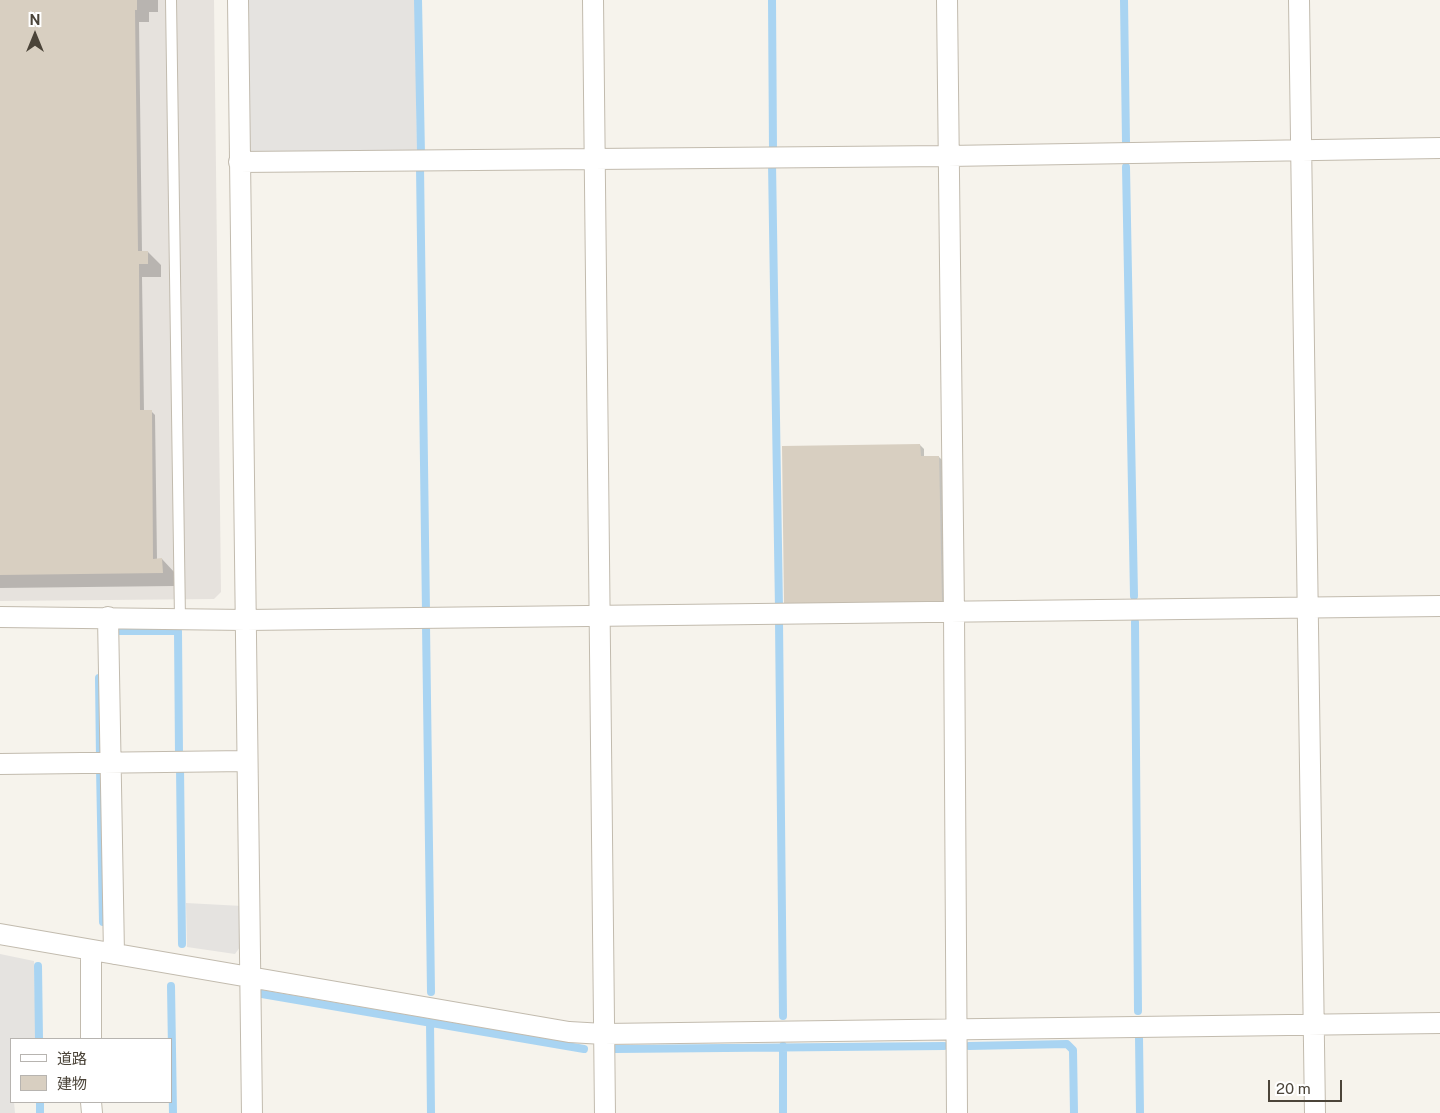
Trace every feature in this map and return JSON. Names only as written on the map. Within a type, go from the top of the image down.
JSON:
[{"type":"street","points":[[238,0],[252,1113]]},
{"type":"street","points":[[594,0],[604,1113]]},
{"type":"street","points":[[947,0],[957,1113]]},
{"type":"street","points":[[1299,0],[1315,1113]]},
{"type":"street","points":[[239,162],[948,156],[1440,148]]},
{"type":"street","points":[[0,616],[246,620],[1440,606]]},
{"type":"street","points":[[108,618],[114,954]]},
{"type":"street","points":[[0,764],[247,761]]},
{"type":"street","points":[[0,934],[569,1032],[604,1034],[1440,1023]]},
{"type":"street","points":[[91,950],[91,1038]]},
{"type":"lane","points":[[171,0],[180,619]]},
{"type":"shaded area","points":[[0,0],[214,0],[221,592],[214,599],[0,601]]},
{"type":"shaded area","points":[[244,0],[415,0],[417,152],[246,154]]},
{"type":"shaded area","points":[[186,903],[242,906],[243,943],[235,954],[187,947]]},
{"type":"shaded area","points":[[0,954],[34,961],[36,1038],[10,1038],[10,1103],[14,1103],[15,1113],[0,1113]]},
{"type":"building","points":[[0,0],[137,0],[137,10],[135,10],[138,251],[148,251],[148,264],[139,264],[140,410],[152,410],[153,559],[162,558],[163,573],[0,575]]},
{"type":"building","points":[[920,444],[921,456],[939,456],[942,602],[784,604],[782,446]]},
{"type":"waterway","points":[[418,0],[421,154]]},
{"type":"waterway","points":[[772,0],[773,150]]},
{"type":"waterway","points":[[1124,0],[1126,142]]},
{"type":"waterway","points":[[772,163],[779,609]]},
{"type":"waterway","points":[[420,167],[426,612]]},
{"type":"waterway","points":[[1126,167],[1134,596]]},
{"type":"waterway","points":[[779,621],[783,1016]]},
{"type":"waterway","points":[[1135,622],[1138,1011]]},
{"type":"waterway","points":[[426,625],[431,992]]},
{"type":"waterway","points":[[118,631],[178,631],[179,754]]},
{"type":"waterway","points":[[99,678],[100,758]]},
{"type":"waterway","points":[[180,767],[182,944]]},
{"type":"waterway","points":[[100,768],[103,922]]},
{"type":"waterway","points":[[38,966],[39,1038]]},
{"type":"waterway","points":[[171,986],[172,1038]]},
{"type":"waterway","points":[[256,993],[584,1049]]},
{"type":"waterway","points":[[430,1022],[431,1113]]},
{"type":"waterway","points":[[1139,1037],[1140,1113]]},
{"type":"waterway","points":[[969,1046],[1067,1044],[1073,1050],[1074,1113]]},
{"type":"waterway","points":[[783,1046],[783,1113]]},
{"type":"waterway","points":[[615,1049],[944,1046]]},
{"type":"waterway","points":[[172,1050],[173,1113]]},
{"type":"waterway","points":[[40,1103],[40,1113]]}]
